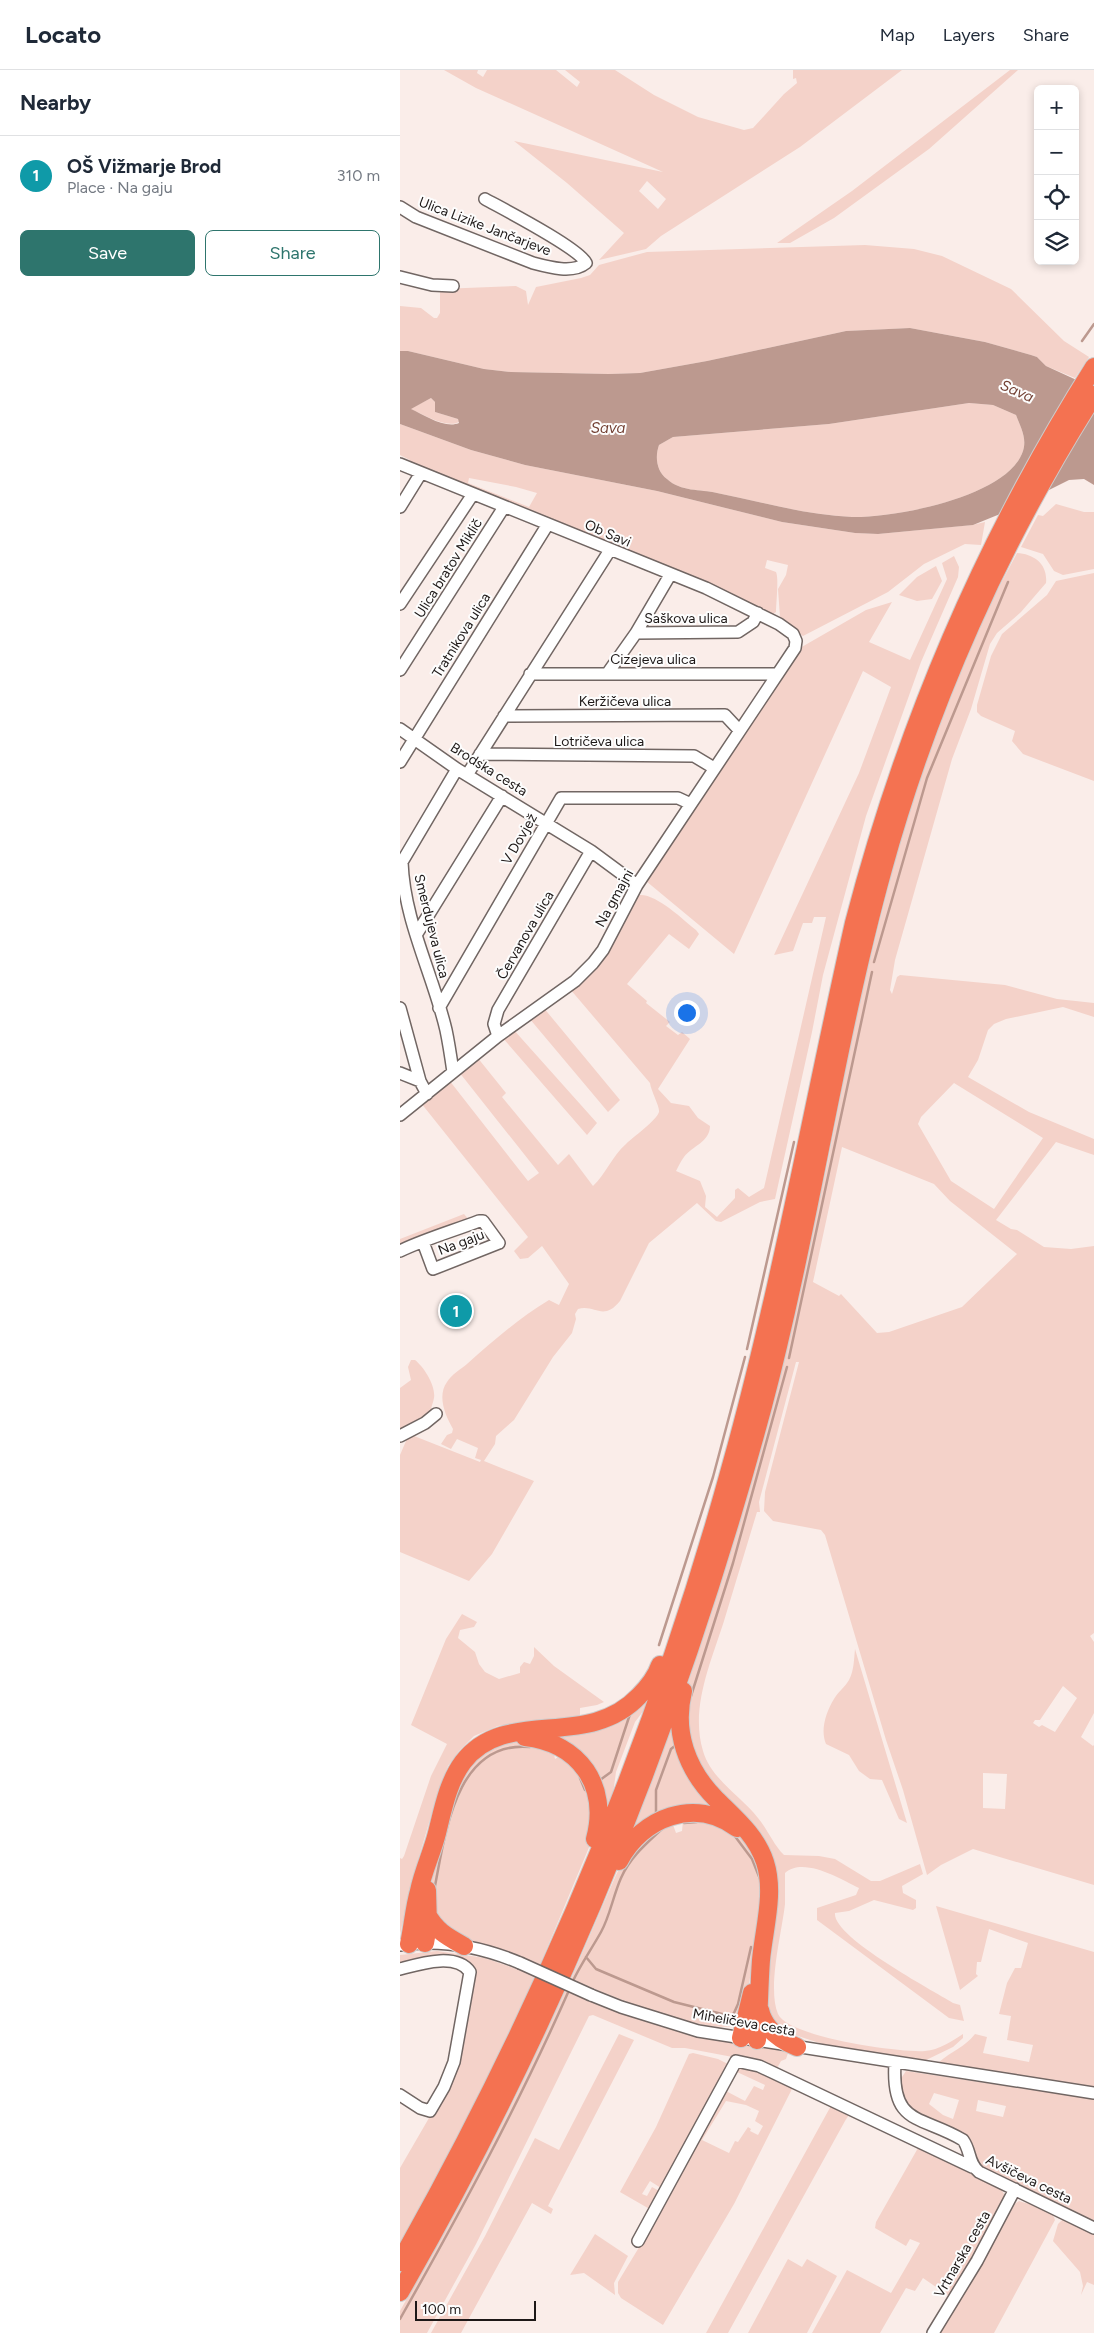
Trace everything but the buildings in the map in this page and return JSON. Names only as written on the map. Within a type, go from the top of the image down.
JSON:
[{"type":"highway","points":[[400,2292],[495,2114],[540,2023],[681,1630],[730,1470],[764,1342],[840,986],[870,862],[897,776],[930,686],[996,554],[1046,446],[1094,367]]},
{"type":"highway","points":[[400,2262],[440,2189],[583,1907],[653,1752],[701,1616],[742,1483],[782,1328],[818,1166],[849,1009],[884,866],[920,753],[996,554],[1044,479],[1094,395]]},
{"type":"highway","points":[[701,1616],[695,1654],[681,1698],[682,1741],[688,1761],[700,1780],[740,1821],[754,1841],[764,1861],[769,1886],[759,2008],[749,2039]]},
{"type":"highway","points":[[411,1944],[418,1893],[429,1862],[448,1792],[458,1769],[474,1751],[497,1738],[525,1730],[588,1725],[615,1715],[630,1705],[649,1685],[665,1654],[681,1630]]},
{"type":"highway","points":[[497,1738],[526,1737],[551,1742],[574,1756],[592,1779],[598,1801],[598,1828],[580,1878],[583,1907]]},
{"type":"highway","points":[[583,1907],[606,1891],[619,1860],[631,1842],[640,1832],[661,1819],[690,1813],[711,1815],[727,1822],[754,1841]]},
{"type":"highway","points":[[411,1944],[427,1914],[429,1862]]},
{"type":"highway","points":[[427,1914],[434,1927],[444,1936],[464,1946]]},
{"type":"highway","points":[[749,2039],[762,1959]]},
{"type":"highway","points":[[759,2008],[762,2018],[769,2028],[780,2038],[797,2046]]},
{"type":"street","name":"Ulica Lizike Jančarjeve","points":[[400,207],[416,217],[533,263],[561,268],[584,265],[585,260],[530,223],[485,199]]},
{"type":"street","points":[[400,276],[432,285],[453,286]]},
{"type":"street","name":"Ob Savi","points":[[400,464],[706,588],[785,628],[792,634],[796,642]]},
{"type":"street","points":[[400,507],[421,473]]},
{"type":"street","points":[[400,604],[474,494]]},
{"type":"street","name":"Ulica bratov Miklič","points":[[400,670],[504,507]]},
{"type":"street","name":"Tratnikova ulica","points":[[400,762],[548,524]]},
{"type":"street","points":[[468,775],[610,550]]},
{"type":"street","points":[[607,674],[636,633],[670,575]]},
{"type":"street","name":"Saškova ulica","points":[[636,633],[738,632],[753,622],[758,613]]},
{"type":"street","name":"Na gmajni","points":[[400,1115],[498,1036],[575,981],[593,963],[603,950],[637,885],[795,648],[796,642]]},
{"type":"street","name":"Cizejeva ulica","points":[[530,674],[776,674]]},
{"type":"street","name":"Keržičeva ulica","points":[[504,716],[725,715],[739,730]]},
{"type":"street","name":"Brodska cesta","points":[[400,729],[457,769],[591,851],[637,885]]},
{"type":"street","name":"Lotričeva ulica","points":[[480,754],[694,756],[714,768]]},
{"type":"street","name":"Smerdujeva ulica","points":[[453,1072],[446,1029],[416,935],[403,876],[402,862],[457,769]]},
{"type":"street","points":[[416,935],[502,796]]},
{"type":"street","name":"V Dovjež","points":[[439,1008],[561,798],[678,798],[691,804]]},
{"type":"street","name":"Červanova ulica","points":[[498,1036],[494,1024],[498,1010],[591,851]]},
{"type":"street","points":[[400,1008],[420,1081],[427,1094]]},
{"type":"street","points":[[400,1073],[420,1081]]},
{"type":"street","name":"Na gaju","points":[[400,1251],[423,1242],[479,1221],[482,1221],[499,1243],[433,1268],[423,1242]]},
{"type":"street","points":[[400,1436],[425,1423],[436,1414]]},
{"type":"street","name":"Miheličeva cesta","points":[[411,1944],[464,1946],[492,1953],[520,1963],[591,1995],[658,2020],[698,2031],[1094,2094]]},
{"type":"street","points":[[400,1969],[430,1962],[446,1962],[461,1965],[470,1972],[454,2062],[444,2087],[430,2111],[420,2108],[400,2095]]},
{"type":"street","points":[[638,2241],[736,2061],[759,2066],[972,2167]]},
{"type":"street","name":"Avšičeva cesta","points":[[895,2063],[896,2091],[903,2108],[919,2121],[963,2140],[967,2147],[972,2167],[1094,2228]]},
{"type":"street","name":"Vrtnarska cesta","points":[[933,2333],[977,2260],[1015,2189]]},
{"type":"shaded area","points":[[444,70],[478,70],[477,73],[483,77],[487,70],[556,70],[577,87],[580,82],[565,70],[615,70],[654,95],[698,117],[744,130],[753,128],[784,94],[797,83],[796,78],[793,79],[793,70],[902,70],[800,147],[661,236],[646,249],[599,260],[624,233],[567,183],[514,141],[663,172],[476,88]],"holes":[[[647,181],[666,199],[658,209],[639,191]]]},
{"type":"shaded area","points":[[1010,70],[1018,70],[929,149],[834,218],[790,243],[777,243],[852,191]]},
{"type":"shaded area","points":[[865,245],[914,249],[942,256],[1011,289],[1064,341],[1089,357],[1075,378],[1046,366],[1037,357],[1031,355],[985,342],[910,328],[846,331],[707,361],[640,373],[511,372],[484,369],[408,351],[400,351],[400,306],[421,308],[434,318],[437,318],[440,313],[440,289],[516,286],[526,291],[528,305],[536,287],[581,278],[590,275],[599,265],[647,252]]},
{"type":"shaded area","points":[[431,398],[435,402],[435,412],[458,419],[459,422],[447,424],[410,409]]},
{"type":"shaded area","points":[[969,403],[993,405],[1016,415],[1024,437],[1023,451],[1013,467],[996,481],[948,502],[921,509],[894,514],[852,517],[801,511],[678,486],[663,476],[657,463],[659,445],[673,437],[829,424]]},
{"type":"shaded area","points":[[400,424],[471,450],[525,465],[657,491],[782,522],[855,533],[878,534],[972,525],[985,522],[981,545],[965,544],[924,564],[888,592],[803,636],[782,623],[780,617],[778,589],[786,575],[788,565],[767,560],[765,568],[776,572],[777,580],[776,612],[772,615],[411,464],[410,460],[400,455]],"holes":[[[469,478],[537,493],[529,507],[468,483]]]},
{"type":"shaded area","points":[[1056,504],[1084,512],[1094,512],[1094,569],[1063,575],[1054,571],[1043,554],[1021,547],[1038,515],[1043,516]]},
{"type":"shaded area","points":[[1017,553],[1029,555],[1039,561],[1045,570],[1046,583],[1021,612],[997,633],[990,644],[971,709],[952,759],[895,960],[890,990],[892,994],[897,977],[900,975],[1005,985],[1057,999],[1094,1003],[1094,1017],[1063,1007],[1006,1019],[994,1024],[988,1030],[978,1060],[968,1077],[1029,1112],[1094,1139],[1094,1155],[1056,1142],[996,1220],[1011,1229],[1017,1230],[1044,1247],[1071,1249],[1094,1246],[1094,1633],[1090,1636],[1094,1642],[1094,1713],[1081,1737],[1094,1745],[1094,1885],[973,1849],[941,1865],[927,1875],[825,1535],[821,1530],[773,1521],[764,1511],[765,1492],[799,1362],[796,1362],[759,1502],[760,1512],[757,1512],[708,1669],[699,1718],[700,1735],[707,1761],[719,1779],[758,1818],[784,1855],[819,1856],[835,1859],[871,1881],[880,1881],[920,1864],[923,1874],[902,1886],[903,1893],[916,1900],[916,1908],[913,1910],[874,1900],[849,1911],[835,1913],[838,1923],[865,1949],[953,2003],[960,2005],[964,2021],[949,2018],[817,1920],[817,1908],[856,1895],[859,1888],[812,1868],[793,1868],[785,1873],[785,1904],[776,1960],[774,1990],[778,2014],[786,2022],[802,2030],[846,2042],[893,2049],[925,2051],[940,2047],[963,2034],[963,2038],[953,2047],[922,2062],[832,2047],[776,2029],[765,2008],[778,1902],[777,1882],[770,1851],[763,1840],[712,1789],[687,1745],[687,1686],[752,1481],[827,1166],[857,1011],[902,832],[928,754],[981,621]],"holes":[[[954,1083],[1043,1138],[994,1209],[951,1181],[918,1124],[921,1117]],[[842,1147],[934,1184],[950,1201],[1017,1254],[962,1307],[889,1332],[877,1333],[841,1294],[839,1296],[813,1282]],[[1063,1686],[1077,1698],[1055,1732],[1042,1725],[1039,1727],[1033,1723],[1035,1720],[1040,1720]],[[983,1773],[1007,1774],[1005,1809],[983,1808]]]},
{"type":"shaded area","points":[[954,556],[959,567],[958,577],[921,662],[866,816],[823,975],[775,1199],[760,1202],[721,1222],[716,1221],[697,1203],[649,1243],[620,1301],[614,1307],[604,1311],[578,1309],[575,1314],[576,1319],[572,1333],[553,1357],[514,1420],[496,1436],[495,1444],[484,1461],[534,1481],[492,1554],[469,1581],[400,1552],[400,1455],[409,1434],[480,1462],[481,1460],[475,1458],[478,1448],[457,1439],[451,1449],[441,1444],[447,1435],[452,1433],[453,1429],[443,1405],[444,1387],[449,1379],[527,1314],[549,1300],[559,1305],[569,1284],[542,1246],[528,1258],[520,1259],[514,1251],[528,1237],[421,1103],[449,1080],[528,1181],[539,1173],[459,1072],[477,1057],[506,1093],[502,1097],[558,1165],[569,1154],[593,1186],[621,1149],[654,1120],[659,1110],[650,1083],[570,989],[635,896],[642,895],[667,906],[699,934],[689,949],[669,934],[627,984],[647,1001],[646,1003],[670,1022],[666,1026],[678,1035],[682,1032],[690,1039],[658,1089],[671,1103],[689,1106],[698,1118],[710,1126],[704,1140],[687,1153],[676,1171],[700,1181],[706,1196],[705,1207],[717,1217],[735,1198],[735,1190],[738,1188],[749,1197],[764,1188],[826,917],[814,917],[812,923],[803,923],[793,951],[774,955],[859,773],[891,687],[863,671],[734,954],[646,881],[800,648],[866,610],[892,602],[869,642],[910,660],[947,579],[942,563]]},
{"type":"shaded area","points":[[936,566],[942,581],[932,599],[917,601],[899,595],[917,577]]},
{"type":"shaded area","points":[[1094,573],[1094,781],[1023,754],[1012,741],[1015,731],[981,716],[977,712],[977,705],[991,656],[1002,634],[1047,595],[1056,581]]},
{"type":"shaded area","points":[[543,1007],[620,1100],[608,1112],[529,1018]]},
{"type":"shaded area","points":[[513,1029],[597,1123],[587,1135],[502,1037]]},
{"type":"shaded area","points":[[464,1214],[470,1221],[400,1247],[400,1239]]},
{"type":"shaded area","points":[[411,1360],[415,1360],[422,1367],[433,1388],[434,1398],[431,1414],[400,1434],[400,1388],[411,1380],[408,1367]]},
{"type":"shaded area","points":[[462,1614],[477,1622],[474,1627],[460,1630],[458,1638],[475,1652],[479,1664],[485,1672],[499,1679],[520,1673],[520,1667],[524,1662],[530,1664],[534,1656],[534,1647],[554,1666],[604,1702],[580,1708],[580,1719],[515,1723],[498,1726],[474,1736],[459,1751],[448,1766],[438,1792],[419,1857],[400,1934],[400,1858],[402,1859],[404,1856],[431,1776],[447,1744],[411,1725],[446,1639]]},
{"type":"shaded area","points":[[855,1649],[907,1823],[899,1819],[882,1780],[870,1779],[859,1771],[849,1755],[826,1744],[824,1739],[826,1715],[837,1694],[851,1676]]},
{"type":"shaded area","points":[[648,1698],[644,1710],[635,1722],[616,1772],[613,1794],[603,1815],[602,1794],[550,1737]]},
{"type":"shaded area","points":[[673,1723],[722,1810],[709,1811],[630,1836]]},
{"type":"shaded area","points":[[518,1741],[530,1741],[554,1754],[555,1759],[560,1756],[591,1786],[590,1845],[540,1965],[445,1931],[430,1900],[431,1883],[451,1801],[472,1762],[493,1747]]},
{"type":"shaded area","points":[[692,1816],[737,1833],[754,1854],[763,1885],[759,1932],[744,2008],[737,2024],[724,2027],[681,2020],[655,2012],[571,1979],[616,1875],[628,1852],[672,1822],[676,1833],[682,1831],[683,1821]]},
{"type":"shaded area","points":[[936,1906],[1094,1952],[1094,2088],[940,2065],[939,2062],[975,2034],[987,2037],[983,2053],[1029,2062],[1033,2045],[1007,2040],[1011,2016],[999,2014],[1007,1983],[1015,1968],[1021,1968],[1028,1943],[989,1929],[981,1962],[977,1962],[976,1974],[978,1976],[960,1990]]},
{"type":"shaded area","points":[[437,1951],[485,1958],[536,1976],[464,2125],[400,2244],[400,2168],[440,2099],[472,1967],[400,1964],[400,1955]]},
{"type":"shaded area","points":[[565,1991],[698,2038],[764,2046],[788,2053],[786,2059],[781,2061],[776,2070],[738,2058],[685,2048],[672,2048],[593,2015],[589,2016],[476,2244],[427,2333],[400,2333],[400,2311],[513,2102]]},
{"type":"shaded area","points":[[619,2034],[634,2040],[548,2206],[553,2209],[551,2214],[532,2203],[461,2333],[431,2333],[485,2236],[535,2138],[559,2150]]},
{"type":"shaded area","points":[[693,2053],[718,2059],[728,2064],[664,2190],[650,2181],[642,2194],[647,2196],[652,2187],[663,2193],[653,2211],[620,2192],[656,2127],[689,2054]]},
{"type":"shaded area","points":[[743,2066],[794,2085],[734,2204],[663,2325],[621,2298],[618,2293],[618,2282],[655,2221],[724,2090],[745,2101],[754,2086],[763,2090],[765,2085],[737,2072]],"holes":[[[726,2101],[746,2105],[759,2111],[755,2121],[763,2126],[758,2135],[750,2131],[751,2129],[748,2127],[738,2142],[735,2141],[729,2153],[702,2140]]]},
{"type":"shaded area","points":[[906,2071],[1094,2099],[1094,2223],[981,2169],[972,2151],[916,2116],[902,2100],[900,2080]],"holes":[[[934,2093],[959,2100],[953,2119],[943,2115],[929,2104]],[[978,2100],[1006,2106],[1003,2117],[976,2111]]]},
{"type":"shaded area","points":[[832,2104],[850,2113],[728,2333],[706,2333]]},
{"type":"shaded area","points":[[918,2148],[993,2183],[1004,2193],[1003,2208],[949,2296],[923,2278],[915,2291],[906,2288],[880,2333],[812,2333],[847,2270],[891,2293],[920,2243],[910,2239],[906,2246],[875,2228],[876,2222]]},
{"type":"shaded area","points":[[1019,2201],[1045,2209],[1053,2215],[1055,2220],[994,2333],[937,2333],[1011,2206]]},
{"type":"shaded area","points":[[1063,2219],[1094,2231],[1094,2285],[1087,2282],[1081,2295],[1083,2286],[1080,2272],[1053,2241],[1058,2224]]},
{"type":"shaded area","points":[[595,2234],[628,2256],[614,2283],[615,2295],[584,2273],[570,2275]]},
{"type":"shaded area","points":[[788,2259],[802,2267],[807,2259],[837,2276],[807,2333],[748,2333]]},
{"type":"water","name":"Sava","points":[[910,328],[985,342],[1037,357],[1046,366],[1094,388],[1094,485],[1084,479],[1069,480],[1005,512],[973,525],[878,534],[855,533],[782,522],[657,491],[525,465],[471,450],[400,424],[400,351],[408,351],[484,369],[511,372],[640,373],[707,361],[846,331]],"holes":[[[431,398],[435,402],[435,412],[458,419],[459,423],[441,423],[411,409]],[[969,403],[993,405],[1016,415],[1024,437],[1023,451],[1013,467],[996,481],[948,502],[921,509],[894,514],[852,517],[801,511],[678,486],[663,476],[657,463],[659,445],[673,437],[829,424]]]},
{"type":"waterway","points":[[1082,341],[1094,324]]},
{"type":"waterway","points":[[874,962],[927,778],[1008,582]]},
{"type":"waterway","points":[[789,1358],[872,972]]},
{"type":"waterway","points":[[747,1349],[794,1142]]},
{"type":"waterway","points":[[659,1645],[713,1477],[745,1357]]},
{"type":"waterway","points":[[691,1696],[733,1563],[787,1367]]},
{"type":"waterway","points":[[600,1780],[611,1772],[630,1714]]},
{"type":"waterway","points":[[656,1813],[656,1790],[671,1749],[676,1745]]},
{"type":"waterway","points":[[434,1891],[449,1820],[458,1796],[469,1775],[484,1759],[505,1749],[530,1747]]},
{"type":"waterway","points":[[580,1778],[585,1790]]},
{"type":"waterway","points":[[684,1823],[697,1822]]},
{"type":"waterway","points":[[572,1983],[604,1926],[618,1885],[629,1863],[663,1828]]},
{"type":"waterway","points":[[734,1835],[752,1859],[760,1879]]},
{"type":"waterway","points":[[586,1957],[596,1969],[674,2002],[730,2016],[734,2013],[738,2004],[751,1947]]},
{"type":"waterway","points":[[400,2319],[489,2156],[531,2073],[570,1988]]},
{"type":"place","name":"OŠ Vižmarje Brod","points":[[456,1311]]}]
